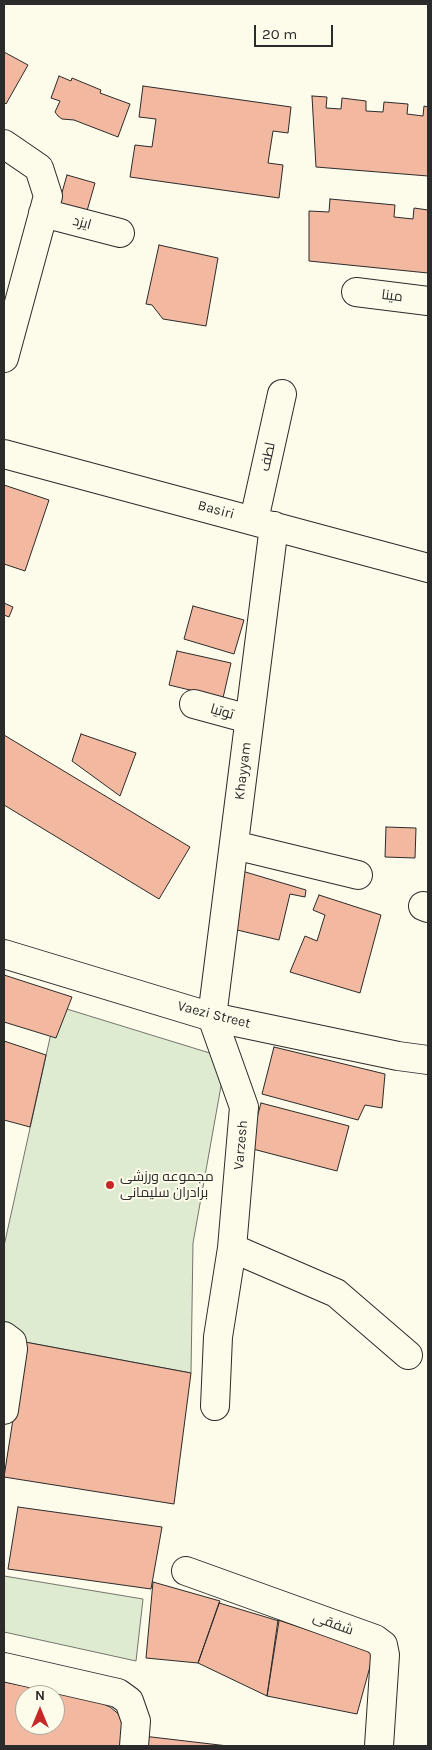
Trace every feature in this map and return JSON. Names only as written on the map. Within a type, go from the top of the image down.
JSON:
[{"type":"street","points":[[4,144],[39,168],[48,196],[9,317],[4,358]]},
{"type":"street","name":"ایزد","points":[[44,213],[120,233]]},
{"type":"street","name":"مینا","points":[[356,292],[428,301]]},
{"type":"street","name":"لطف","points":[[264,523],[282,394]]},
{"type":"street","name":"Basiri","points":[[6,460],[264,523],[428,568]]},
{"type":"street","name":"Khayyam","points":[[212,1017],[249,720],[264,523]]},
{"type":"street","name":"توتیا","points":[[194,704],[249,720]]},
{"type":"street","points":[[234,845],[358,875]]},
{"type":"street","name":"Vaezi Street","points":[[4,954],[212,1017],[398,1056],[428,1060]]},
{"type":"street","name":"Varzesh","points":[[212,1017],[244,1107],[232,1248],[218,1337],[215,1406]]},
{"type":"street","points":[[232,1248],[336,1293],[408,1355]]},
{"type":"street","points":[[4,1336],[12,1342],[13,1349],[4,1410]]},
{"type":"street","name":"شفقی","points":[[186,1571],[375,1639],[383,1645],[388,1745]]},
{"type":"street","points":[[4,1667],[118,1693],[129,1701],[136,1721],[134,1746]]},
{"type":"green space","name":"مجموعه ورزشی برادران سلیمانی","points":[[57,1006],[226,1058],[193,1243],[191,1373],[25,1342],[4,1320],[4,1246]]},
{"type":"green space","points":[[4,1576],[143,1599],[136,1661],[4,1632]]},
{"type":"building","points":[[4,52],[28,65],[6,104],[4,102]]},
{"type":"building","points":[[59,76],[71,81],[72,78],[101,90],[100,93],[130,104],[118,137],[74,120],[62,119],[58,116],[55,112],[60,101],[51,98]]},
{"type":"building","points":[[143,86],[291,107],[288,133],[273,131],[268,163],[283,165],[279,198],[130,177],[135,145],[152,147],[156,119],[139,117]]},
{"type":"building","points":[[312,96],[327,97],[326,108],[341,109],[342,98],[366,101],[366,111],[383,112],[384,102],[408,104],[407,114],[423,116],[424,106],[428,107],[428,176],[316,167]]},
{"type":"building","points":[[67,175],[95,183],[87,211],[59,203]]},
{"type":"building","points":[[330,199],[395,205],[394,217],[413,219],[414,208],[428,210],[428,273],[309,261],[309,211],[329,212]]},
{"type":"building","points":[[159,245],[218,258],[206,326],[163,319],[152,305],[146,304]]},
{"type":"building","points":[[4,485],[49,500],[25,571],[4,564]]},
{"type":"building","points":[[4,603],[13,607],[9,617],[4,615]]},
{"type":"building","points":[[193,606],[244,620],[234,654],[184,639]]},
{"type":"building","points":[[177,651],[231,663],[223,698],[169,685]]},
{"type":"building","points":[[81,734],[136,753],[120,796],[72,761]]},
{"type":"building","points":[[4,735],[190,847],[159,899],[4,805]]},
{"type":"building","points":[[386,827],[416,828],[415,858],[385,857]]},
{"type":"building","points":[[242,871],[306,890],[305,897],[290,894],[279,940],[233,929]]},
{"type":"building","points":[[319,895],[381,915],[360,993],[290,972],[305,936],[317,941],[325,915],[313,910]]},
{"type":"building","points":[[4,975],[72,997],[56,1038],[4,1022]]},
{"type":"building","points":[[4,1041],[46,1055],[30,1127],[4,1120]]},
{"type":"building","points":[[274,1047],[385,1074],[382,1108],[365,1105],[358,1120],[262,1094]]},
{"type":"building","points":[[261,1103],[349,1126],[337,1171],[249,1148]]},
{"type":"building","points":[[25,1342],[191,1373],[174,1504],[4,1477]]},
{"type":"building","points":[[18,1507],[162,1527],[151,1589],[8,1569]]},
{"type":"building","points":[[153,1582],[220,1601],[198,1663],[146,1658]]},
{"type":"building","points":[[219,1603],[279,1621],[267,1696],[198,1663]]},
{"type":"building","points":[[278,1620],[374,1652],[357,1714],[267,1696]]},
{"type":"building","points":[[4,1682],[20,1685],[15,1685],[15,1735],[65,1735],[65,1694],[93,1699],[110,1707],[121,1716],[125,1726],[122,1746],[4,1746]]},
{"type":"building","points":[[143,1736],[228,1746],[141,1746]]},
{"type":"place","name":"مجموعه ورزشی برادران سلیمانی","points":[[110,1185]]}]
